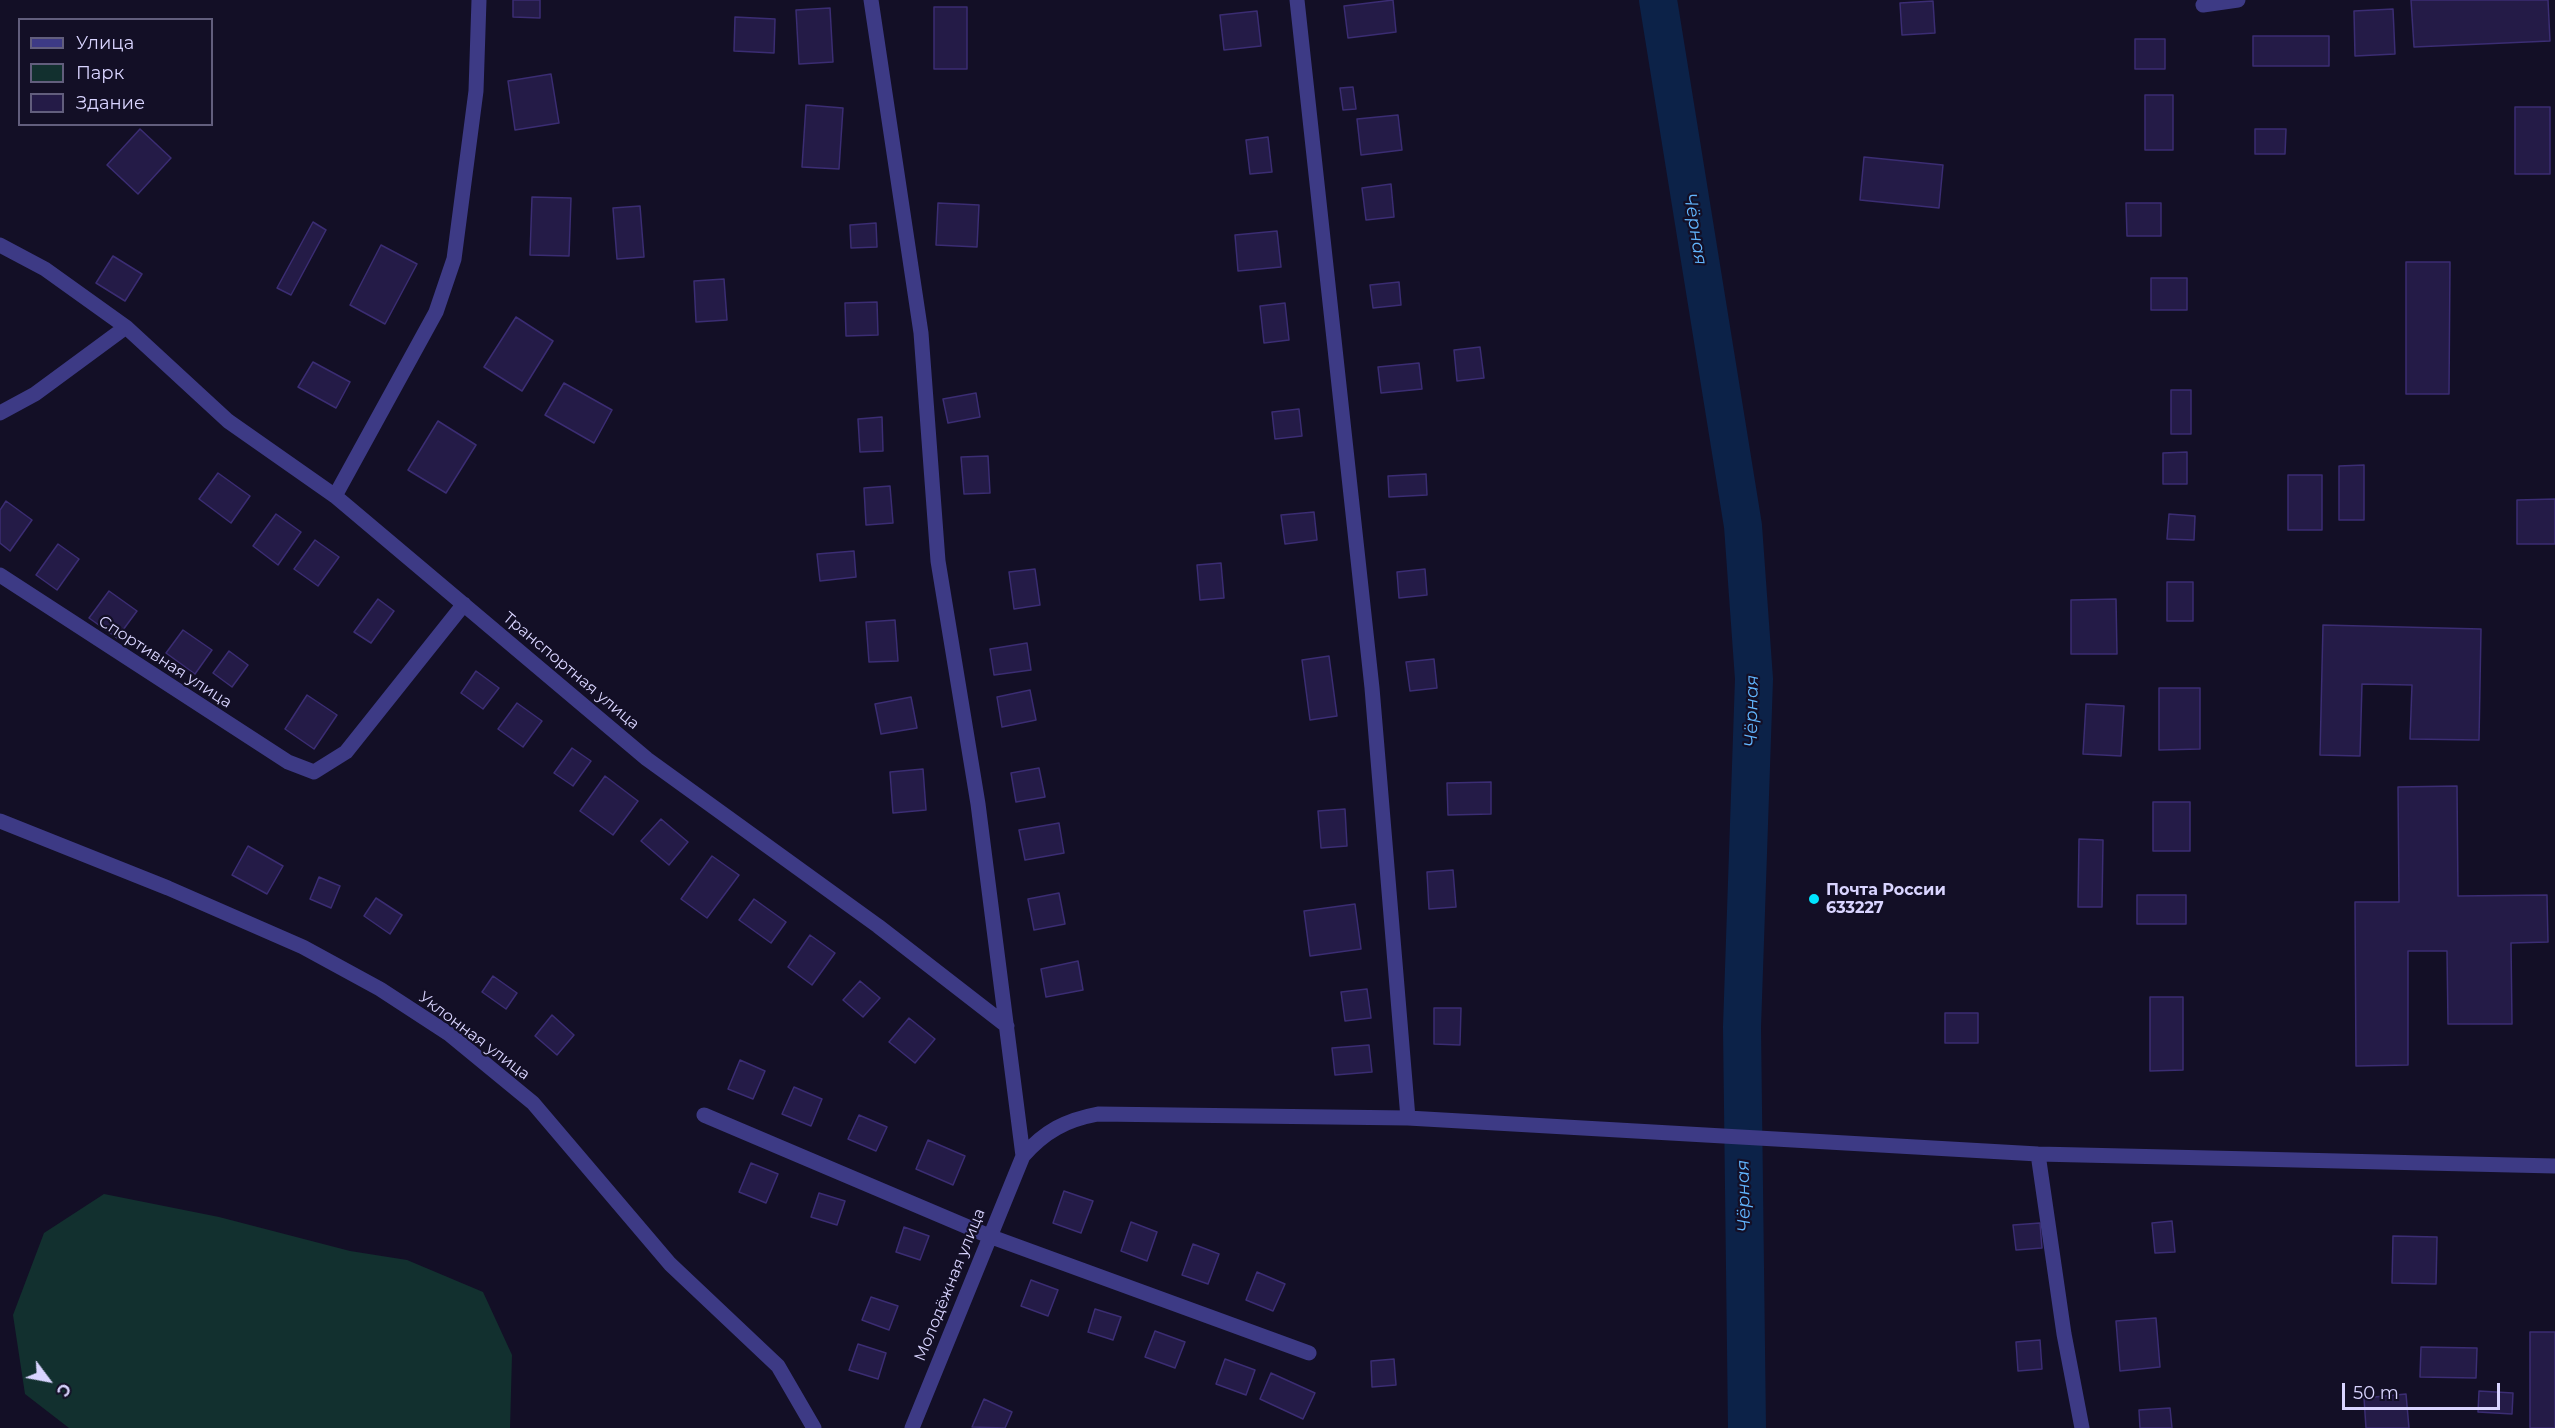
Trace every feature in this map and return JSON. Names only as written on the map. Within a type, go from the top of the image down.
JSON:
[{"type":"street","points":[[335,496],[436,312],[454,259],[476,91],[479,0]]},
{"type":"street","points":[[871,0],[921,333],[938,561],[978,804],[1023,1156]]},
{"type":"street","points":[[1297,0],[1372,688],[1408,1118]]},
{"type":"street","points":[[2203,5],[2238,0]]},
{"type":"street","name":"Транспортная улица","points":[[0,245],[45,269],[126,327],[228,421],[335,496],[647,759],[878,926],[1007,1026]]},
{"type":"street","points":[[0,414],[35,394],[126,327]]},
{"type":"street","name":"Спортивная улица","points":[[0,576],[288,762],[314,772],[346,752],[464,604]]},
{"type":"street","name":"Уклонная улица","points":[[0,821],[168,888],[303,948],[380,989],[448,1034],[533,1103],[670,1264],[778,1366],[814,1428]]},
{"type":"street","points":[[1023,1156],[1036,1140],[1056,1126],[1098,1114],[1408,1118],[2038,1154],[2555,1166]]},
{"type":"street","points":[[704,1115],[988,1236],[1309,1353]]},
{"type":"street","points":[[2038,1154],[2064,1334],[2082,1428]]},
{"type":"street","name":"Молодёжная улица","points":[[912,1428],[988,1236],[1023,1156]]},
{"type":"green space","points":[[104,1194],[219,1217],[350,1251],[407,1260],[483,1292],[512,1355],[510,1428],[69,1428],[25,1394],[13,1315],[44,1233]]},
{"type":"building","points":[[513,0],[540,0],[540,18],[513,17]]},
{"type":"building","points":[[1393,0],[1396,32],[1348,38],[1344,6]]},
{"type":"building","points":[[2411,0],[2548,0],[2550,41],[2414,47]]},
{"type":"building","points":[[1933,1],[1935,33],[1902,35],[1900,3]]},
{"type":"building","points":[[934,7],[967,7],[967,69],[934,69]]},
{"type":"building","points":[[830,8],[833,62],[799,64],[796,10]]},
{"type":"building","points":[[2393,9],[2395,54],[2355,56],[2354,11]]},
{"type":"building","points":[[1257,11],[1261,46],[1224,50],[1220,15]]},
{"type":"building","points":[[735,17],[775,19],[774,53],[734,51]]},
{"type":"building","points":[[2253,36],[2329,36],[2329,66],[2253,66]]},
{"type":"building","points":[[2135,39],[2165,39],[2165,69],[2135,69]]},
{"type":"building","points":[[551,74],[559,123],[515,130],[508,81]]},
{"type":"building","points":[[1353,87],[1356,109],[1343,110],[1340,88]]},
{"type":"building","points":[[2145,95],[2173,95],[2173,150],[2145,150]]},
{"type":"building","points":[[806,105],[843,108],[839,169],[802,167]]},
{"type":"building","points":[[2515,107],[2550,107],[2550,174],[2515,174]]},
{"type":"building","points":[[1398,115],[1402,150],[1361,155],[1357,119]]},
{"type":"building","points":[[140,129],[171,158],[138,194],[107,165]]},
{"type":"building","points":[[2255,129],[2286,129],[2285,154],[2255,154]]},
{"type":"building","points":[[1268,137],[1272,172],[1250,174],[1246,140]]},
{"type":"building","points":[[1864,157],[1943,165],[1939,208],[1860,200]]},
{"type":"building","points":[[1391,184],[1394,217],[1366,220],[1362,188]]},
{"type":"building","points":[[532,197],[571,198],[569,256],[530,255]]},
{"type":"building","points":[[938,203],[979,205],[977,247],[936,245]]},
{"type":"building","points":[[2126,203],[2161,203],[2161,236],[2127,236]]},
{"type":"building","points":[[640,206],[644,257],[617,259],[613,208]]},
{"type":"building","points":[[313,222],[326,230],[291,295],[277,288]]},
{"type":"building","points":[[876,223],[877,247],[851,248],[850,225]]},
{"type":"building","points":[[1277,231],[1281,267],[1238,271],[1235,235]]},
{"type":"building","points":[[381,245],[417,264],[385,324],[350,305]]},
{"type":"building","points":[[113,256],[142,274],[125,301],[96,283]]},
{"type":"building","points":[[2406,262],[2450,262],[2449,394],[2406,394]]},
{"type":"building","points":[[2151,278],[2187,278],[2187,310],[2151,310]]},
{"type":"building","points":[[724,279],[727,320],[696,322],[694,281]]},
{"type":"building","points":[[1399,282],[1401,305],[1373,308],[1370,285]]},
{"type":"building","points":[[877,302],[878,335],[846,336],[845,303]]},
{"type":"building","points":[[1285,303],[1289,340],[1264,343],[1260,306]]},
{"type":"building","points":[[516,317],[553,341],[522,391],[484,367]]},
{"type":"building","points":[[1480,347],[1484,378],[1457,381],[1454,350]]},
{"type":"building","points":[[313,362],[350,382],[336,408],[298,387]]},
{"type":"building","points":[[1419,363],[1422,389],[1381,393],[1378,367]]},
{"type":"building","points":[[564,383],[612,410],[594,443],[545,415]]},
{"type":"building","points":[[2171,390],[2191,390],[2191,434],[2171,434]]},
{"type":"building","points":[[976,393],[980,417],[948,423],[943,399]]},
{"type":"building","points":[[1299,409],[1302,436],[1275,439],[1272,412]]},
{"type":"building","points":[[882,417],[883,451],[860,452],[858,419]]},
{"type":"building","points":[[438,421],[476,445],[446,493],[408,470]]},
{"type":"building","points":[[2187,452],[2187,484],[2163,484],[2163,453]]},
{"type":"building","points":[[988,456],[990,493],[964,494],[961,457]]},
{"type":"building","points":[[2364,465],[2364,520],[2339,520],[2339,466]]},
{"type":"building","points":[[218,473],[250,496],[231,523],[199,499]]},
{"type":"building","points":[[1426,474],[1427,495],[1389,497],[1388,476]]},
{"type":"building","points":[[2288,475],[2322,475],[2322,530],[2288,530]]},
{"type":"building","points":[[890,486],[893,523],[866,525],[864,488]]},
{"type":"building","points":[[2555,499],[2555,544],[2517,544],[2517,500]]},
{"type":"building","points":[[6,501],[32,520],[10,551],[0,543],[0,510]]},
{"type":"building","points":[[1314,512],[1317,540],[1285,544],[1281,515]]},
{"type":"building","points":[[276,514],[301,532],[278,565],[253,546]]},
{"type":"building","points":[[2169,514],[2195,516],[2194,540],[2167,539]]},
{"type":"building","points":[[315,540],[339,557],[318,586],[294,569]]},
{"type":"building","points":[[58,544],[79,559],[57,590],[36,575]]},
{"type":"building","points":[[854,551],[856,577],[820,581],[817,554]]},
{"type":"building","points":[[1221,563],[1224,598],[1200,600],[1197,565]]},
{"type":"building","points":[[1035,569],[1040,605],[1014,609],[1009,572]]},
{"type":"building","points":[[1425,569],[1427,595],[1399,598],[1397,572]]},
{"type":"building","points":[[2167,582],[2193,582],[2193,621],[2167,621]]},
{"type":"building","points":[[109,591],[137,611],[117,638],[89,618]]},
{"type":"building","points":[[378,599],[394,611],[371,643],[354,632]]},
{"type":"building","points":[[2116,599],[2117,654],[2071,654],[2071,600]]},
{"type":"building","points":[[895,620],[898,661],[869,662],[866,622]]},
{"type":"building","points":[[2323,625],[2481,629],[2479,740],[2410,739],[2412,685],[2362,684],[2360,756],[2320,755]]},
{"type":"building","points":[[183,630],[212,650],[195,674],[166,653]]},
{"type":"building","points":[[1027,643],[1031,670],[994,675],[990,649]]},
{"type":"building","points":[[229,651],[248,665],[232,687],[213,673]]},
{"type":"building","points":[[1329,656],[1337,716],[1310,720],[1302,660]]},
{"type":"building","points":[[1434,659],[1437,688],[1410,691],[1406,662]]},
{"type":"building","points":[[476,671],[499,688],[483,709],[461,693]]},
{"type":"building","points":[[2159,688],[2200,688],[2200,749],[2159,750]]},
{"type":"building","points":[[1030,690],[1036,720],[1002,727],[997,697]]},
{"type":"building","points":[[307,695],[337,715],[314,749],[285,729]]},
{"type":"building","points":[[911,697],[917,728],[881,734],[875,704]]},
{"type":"building","points":[[517,703],[542,721],[523,747],[498,729]]},
{"type":"building","points":[[2086,704],[2124,706],[2121,756],[2083,754]]},
{"type":"building","points":[[572,748],[591,761],[573,786],[554,773]]},
{"type":"building","points":[[1039,768],[1045,797],[1016,802],[1011,773]]},
{"type":"building","points":[[923,769],[926,810],[893,813],[890,772]]},
{"type":"building","points":[[605,776],[638,801],[613,835],[580,811]]},
{"type":"building","points":[[1491,782],[1491,814],[1448,815],[1447,783]]},
{"type":"building","points":[[2457,786],[2458,896],[2547,895],[2548,942],[2511,943],[2512,1024],[2448,1024],[2447,951],[2408,951],[2408,1065],[2356,1066],[2355,902],[2399,902],[2398,787]]},
{"type":"building","points":[[2153,802],[2190,802],[2190,851],[2153,851]]},
{"type":"building","points":[[1345,809],[1347,846],[1321,848],[1318,811]]},
{"type":"building","points":[[661,819],[688,842],[669,865],[641,841]]},
{"type":"building","points":[[1059,823],[1064,853],[1025,860],[1019,830]]},
{"type":"building","points":[[2079,839],[2103,840],[2102,907],[2078,907]]},
{"type":"building","points":[[248,846],[283,866],[267,894],[232,875]]},
{"type":"building","points":[[712,856],[739,875],[707,918],[681,899]]},
{"type":"building","points":[[1453,870],[1456,907],[1429,909],[1427,872]]},
{"type":"building","points":[[319,877],[340,886],[331,908],[310,899]]},
{"type":"building","points":[[1059,893],[1065,924],[1034,930],[1028,899]]},
{"type":"building","points":[[2137,895],[2186,895],[2186,924],[2137,924]]},
{"type":"building","points":[[376,898],[402,915],[390,934],[364,916]]},
{"type":"building","points":[[754,899],[786,922],[771,943],[739,920]]},
{"type":"building","points":[[1355,904],[1361,949],[1310,956],[1304,911]]},
{"type":"building","points":[[810,935],[835,953],[812,985],[788,967]]},
{"type":"building","points":[[1078,961],[1083,990],[1046,997],[1041,969]]},
{"type":"building","points":[[493,976],[517,993],[506,1009],[482,992]]},
{"type":"building","points":[[860,981],[880,998],[863,1017],[843,1000]]},
{"type":"building","points":[[1367,989],[1371,1018],[1345,1021],[1341,992]]},
{"type":"building","points":[[2150,997],[2183,997],[2183,1070],[2150,1071]]},
{"type":"building","points":[[1434,1008],[1461,1008],[1460,1045],[1434,1044]]},
{"type":"building","points":[[1945,1013],[1978,1013],[1978,1043],[1945,1043]]},
{"type":"building","points":[[552,1015],[574,1035],[557,1055],[535,1036]]},
{"type":"building","points":[[909,1018],[935,1039],[915,1063],[889,1042]]},
{"type":"building","points":[[1369,1045],[1372,1072],[1335,1075],[1332,1048]]},
{"type":"building","points":[[740,1060],[765,1071],[753,1099],[728,1089]]},
{"type":"building","points":[[794,1087],[822,1099],[811,1126],[782,1114]]},
{"type":"building","points":[[859,1115],[887,1127],[876,1151],[848,1139]]},
{"type":"building","points":[[928,1140],[965,1156],[953,1185],[916,1169]]},
{"type":"building","points":[[751,1163],[778,1174],[766,1203],[739,1192]]},
{"type":"building","points":[[1064,1191],[1093,1201],[1081,1233],[1053,1223]]},
{"type":"building","points":[[819,1193],[845,1201],[837,1225],[811,1217]]},
{"type":"building","points":[[2172,1221],[2175,1252],[2155,1253],[2152,1223]]},
{"type":"building","points":[[1131,1222],[1157,1232],[1147,1261],[1121,1251]]},
{"type":"building","points":[[2040,1223],[2042,1248],[2016,1250],[2013,1225]]},
{"type":"building","points":[[904,1227],[929,1236],[920,1260],[896,1252]]},
{"type":"building","points":[[2393,1236],[2437,1237],[2436,1284],[2392,1283]]},
{"type":"building","points":[[1193,1244],[1219,1254],[1208,1284],[1182,1275]]},
{"type":"building","points":[[1257,1272],[1285,1284],[1273,1311],[1246,1300]]},
{"type":"building","points":[[1031,1280],[1058,1290],[1048,1316],[1021,1306]]},
{"type":"building","points":[[871,1297],[898,1306],[889,1330],[862,1320]]},
{"type":"building","points":[[1095,1309],[1121,1317],[1113,1340],[1088,1332]]},
{"type":"building","points":[[2156,1318],[2160,1367],[2120,1371],[2116,1321]]},
{"type":"building","points":[[1155,1331],[1185,1342],[1175,1368],[1145,1357]]},
{"type":"building","points":[[2530,1332],[2555,1332],[2555,1428],[2530,1428]]},
{"type":"building","points":[[2040,1340],[2042,1369],[2018,1371],[2016,1342]]},
{"type":"building","points":[[858,1344],[886,1353],[878,1379],[849,1370]]},
{"type":"building","points":[[2421,1347],[2477,1348],[2476,1378],[2420,1377]]},
{"type":"building","points":[[1225,1359],[1255,1370],[1246,1395],[1216,1384]]},
{"type":"building","points":[[1394,1359],[1396,1385],[1372,1387],[1371,1361]]},
{"type":"building","points":[[1271,1373],[1315,1393],[1303,1419],[1260,1399]]},
{"type":"building","points":[[2479,1391],[2513,1393],[2512,1414],[2478,1412]]},
{"type":"building","points":[[2406,1394],[2409,1428],[2366,1428],[2364,1398]]},
{"type":"building","points":[[984,1399],[1012,1412],[1005,1428],[972,1427]]},
{"type":"building","points":[[2170,1408],[2172,1428],[2140,1428],[2139,1410]]},
{"type":"waterway","name":"Чёрная","points":[[1658,0],[1743,526],[1754,679],[1742,1027],[1747,1428]]},
{"type":"place","name":"Почта России 633227","points":[[1814,899]]}]
